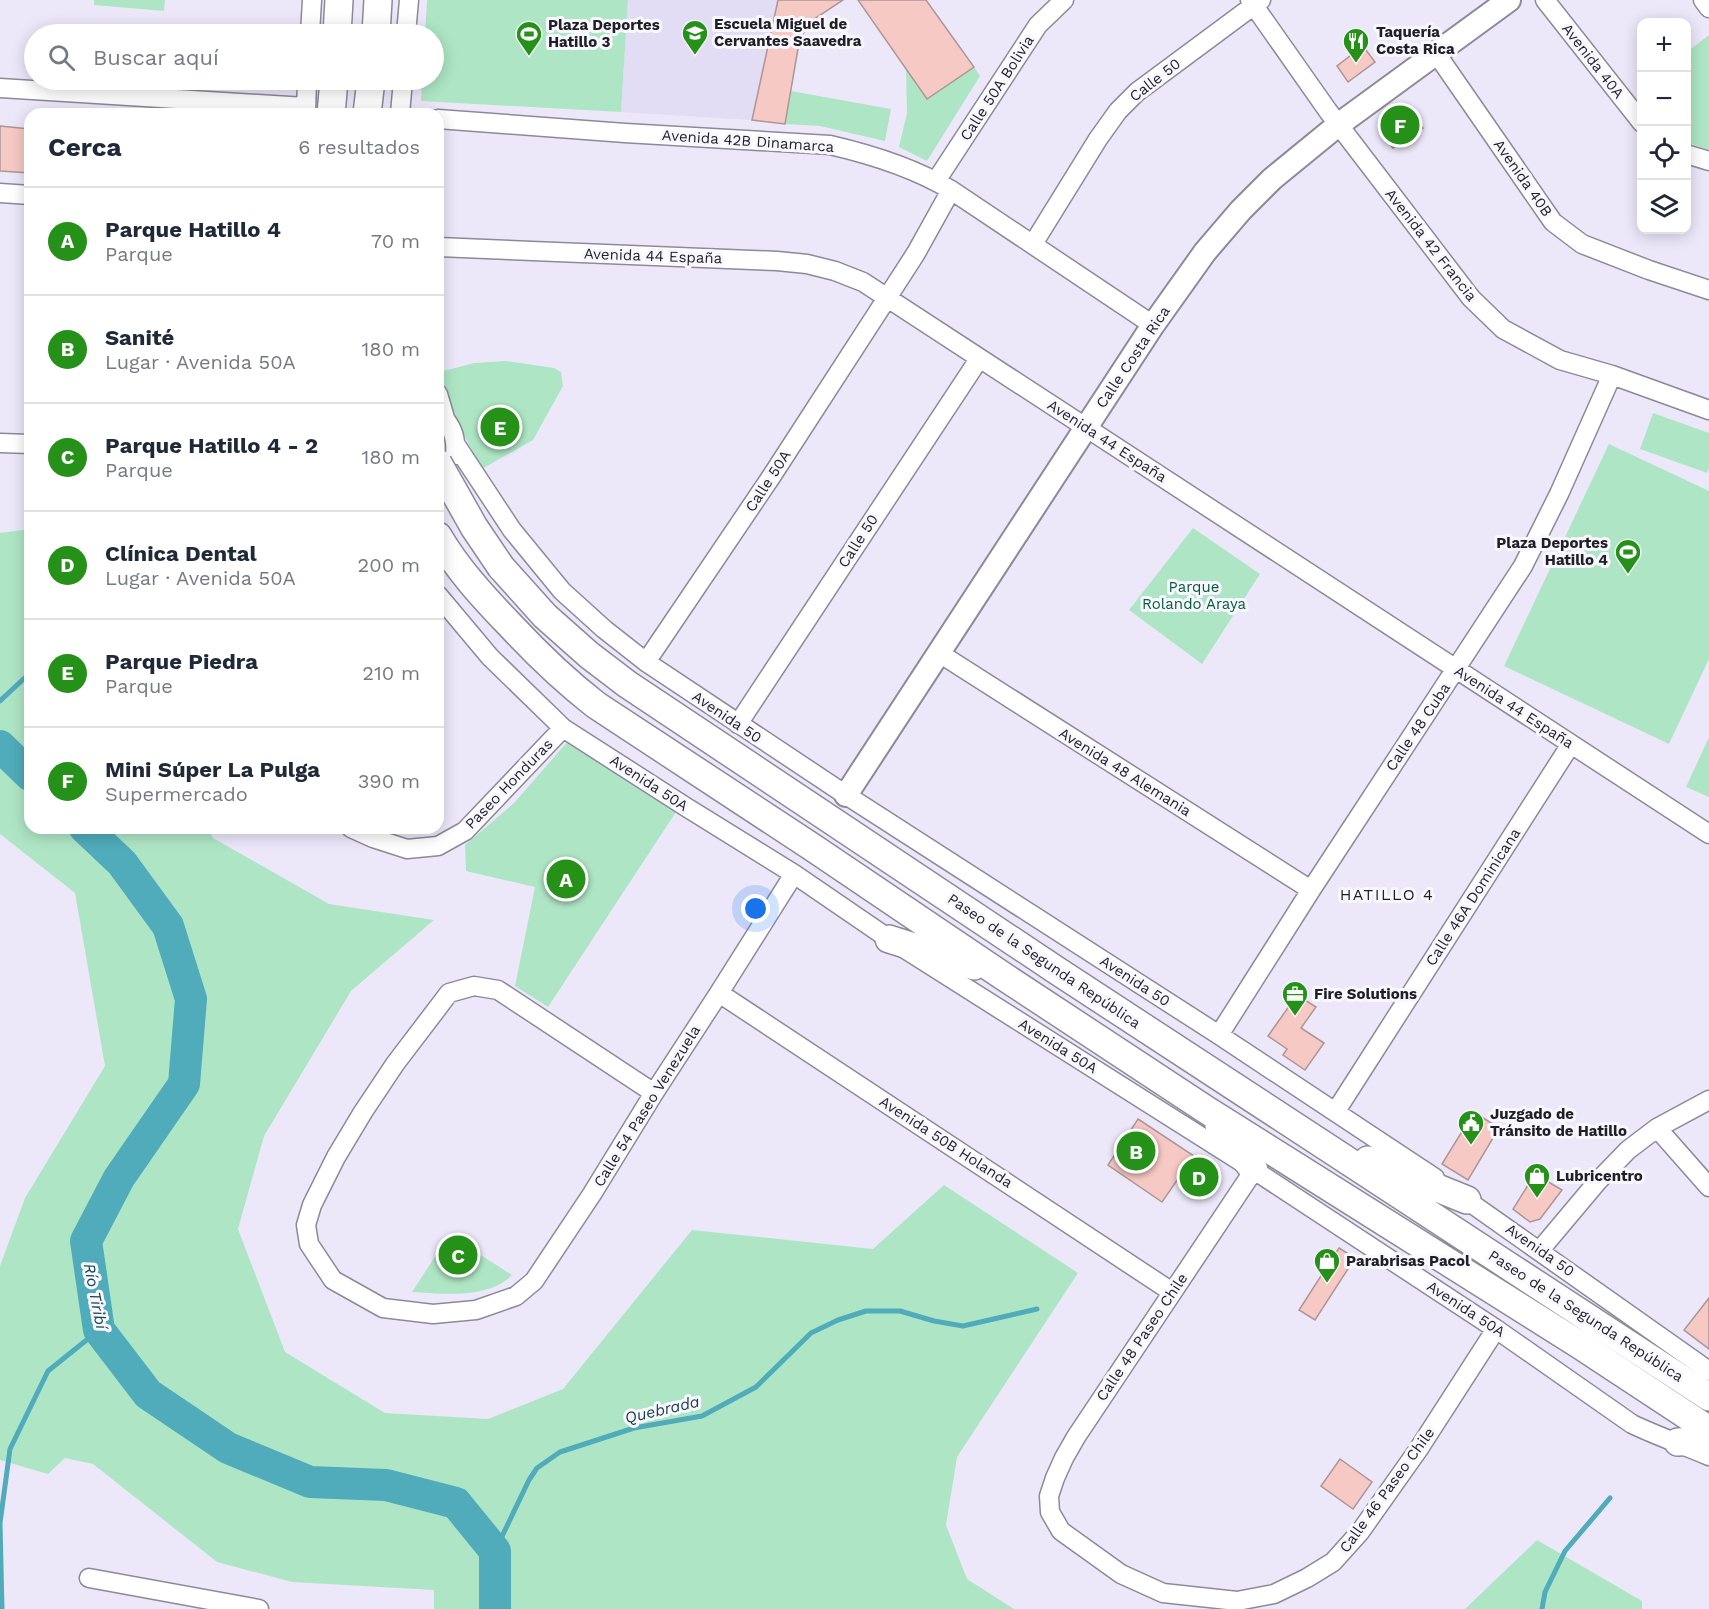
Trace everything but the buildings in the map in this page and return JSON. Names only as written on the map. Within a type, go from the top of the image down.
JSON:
[{"type":"highway","points":[[338,24],[339,0]]},
{"type":"highway","points":[[376,24],[378,0]]},
{"type":"highway","points":[[316,108],[328,90]]},
{"type":"highway","points":[[368,108],[370,90]]},
{"type":"highway","name":"Paseo de la Segunda República","points":[[447,454],[474,527],[501,567],[545,616],[589,655],[627,684],[1056,970],[1709,1396]]},
{"type":"highway","name":"Paseo de la Segunda República","points":[[444,546],[475,588],[564,680],[596,705],[1205,1109],[1580,1345],[1709,1431]]},
{"type":"highway","points":[[889,939],[1003,976]]},
{"type":"highway","points":[[1205,1109],[1254,1170]]},
{"type":"highway","points":[[1310,1136],[1467,1200]]},
{"type":"highway","points":[[1678,1442],[1693,1441],[1709,1431]]},
{"type":"main road","name":"Calle Costa Rica","points":[[846,795],[1153,325],[1205,252],[1240,210],[1272,179],[1338,125],[1509,0]]},
{"type":"street","points":[[311,24],[312,0]]},
{"type":"street","points":[[407,24],[409,0]]},
{"type":"street","name":"Calle 50A Bolivia","points":[[887,298],[915,253],[943,185],[996,87],[1038,26],[1064,0]]},
{"type":"street","name":"Avenida 40A","points":[[1545,0],[1637,118]]},
{"type":"street","points":[[1703,0],[1709,8]]},
{"type":"street","name":"Avenida 42 Francia","points":[[1255,2],[1338,125],[1471,298],[1503,330],[1560,360],[1612,375],[1709,410]]},
{"type":"street","name":"Calle 50","points":[[1033,244],[1118,111],[1137,92],[1255,2]]},
{"type":"street","name":"Avenida 40B","points":[[1436,53],[1553,222],[1582,244],[1709,290]]},
{"type":"street","points":[[0,88],[24,90]]},
{"type":"street","points":[[26,90],[262,108]]},
{"type":"street","points":[[309,90],[313,108]]},
{"type":"street","points":[[401,108],[402,90]]},
{"type":"street","name":"Avenida 42B Dinamarca","points":[[444,119],[636,134],[830,145],[859,151],[943,185],[1153,325]]},
{"type":"street","points":[[1691,156],[1709,161]]},
{"type":"street","points":[[0,193],[24,195]]},
{"type":"street","name":"Avenida 44 España","points":[[444,247],[807,264],[835,271],[863,282],[1709,834]]},
{"type":"street","name":"Calle 50A","points":[[646,662],[771,477],[887,298]]},
{"type":"street","name":"Calle 50","points":[[738,724],[979,359]]},
{"type":"street","name":"Calle 48 Cuba","points":[[1219,1035],[1523,566],[1559,494],[1612,375]]},
{"type":"street","name":"Avenida 50","points":[[444,419],[452,429],[447,454],[562,591],[604,629],[646,662],[846,795],[1336,1112],[1540,1250],[1709,1371]]},
{"type":"street","points":[[0,443],[24,444]]},
{"type":"street","points":[[444,481],[449,476],[455,461],[447,454]]},
{"type":"street","name":"Avenida 50A","points":[[444,602],[490,657],[563,728],[794,874],[889,939],[1254,1170],[1496,1329],[1632,1424],[1709,1456]]},
{"type":"street","name":"Avenida 48 Alemania","points":[[939,653],[1311,890]]},
{"type":"street","name":"Paseo Honduras","points":[[364,834],[407,849],[438,846],[465,831],[563,728]]},
{"type":"street","name":"Calle 46A Dominicana","points":[[1336,1112],[1571,744]]},
{"type":"street","name":"Calle 54 Paseo Venezuela","points":[[654,1093],[498,990],[474,986],[449,993],[395,1064],[336,1157],[312,1205],[306,1225],[309,1244],[333,1280],[383,1308],[433,1314],[476,1310],[516,1296],[534,1281],[592,1194],[794,874]]},
{"type":"street","name":"Avenida 50B Holanda","points":[[719,993],[1172,1292]]},
{"type":"street","points":[[1540,1250],[1628,1149],[1657,1128],[1709,1100]]},
{"type":"street","points":[[1657,1128],[1709,1186]]},
{"type":"street","name":"Calle 48 Paseo Chile","points":[[1050,1512],[1049,1496],[1054,1478],[1064,1458],[1254,1170]]},
{"type":"street","name":"Calle 46 Paseo Chile","points":[[1050,1512],[1060,1531],[1121,1574],[1163,1593],[1237,1601],[1274,1594],[1333,1562],[1360,1532],[1418,1450],[1496,1329]]},
{"type":"street","points":[[89,1578],[229,1607],[259,1609]]},
{"type":"shaded area","name":"Escuela Miguel de Cervantes Saavedra","points":[[628,0],[778,0],[752,120],[621,112]]},
{"type":"green space","points":[[94,0],[165,0],[164,11],[94,5]]},
{"type":"green space","name":"Plaza Deportes Hatillo 3","points":[[427,0],[628,0],[621,112],[421,101],[422,90],[444,90],[444,24],[426,24]]},
{"type":"green space","points":[[1709,35],[1709,150],[1691,144],[1691,49]]},
{"type":"green space","points":[[974,67],[980,76],[927,161],[899,147],[907,113],[906,68],[927,99]]},
{"type":"green space","points":[[791,91],[891,109],[885,141],[820,126],[785,124]]},
{"type":"green space","points":[[506,361],[554,368],[561,372],[563,386],[533,440],[482,469],[453,414],[444,385],[444,371],[474,363]]},
{"type":"green space","points":[[1653,413],[1709,433],[1707,473],[1640,449]]},
{"type":"green space","name":"Plaza Deportes Hatillo 4","points":[[1609,444],[1709,491],[1709,659],[1669,744],[1504,666]]},
{"type":"green space","name":"Parque Rolando Araya","points":[[1193,528],[1260,574],[1202,664],[1129,610]]},
{"type":"green space","points":[[24,530],[24,834],[211,834],[213,838],[329,904],[434,920],[351,991],[264,1136],[238,1229],[285,1352],[385,1413],[488,1419],[563,1389],[692,1230],[873,1249],[944,1185],[1078,1273],[957,1457],[946,1525],[967,1579],[1014,1609],[434,1609],[434,1590],[292,1582],[217,1562],[93,1464],[65,1458],[48,1474],[0,1460],[0,1266],[25,1198],[105,1066],[75,893],[0,834],[0,533]]},
{"type":"green space","points":[[1709,737],[1709,797],[1686,787]]},
{"type":"green space","points":[[569,740],[676,812],[548,1007],[515,986],[535,887],[466,871],[465,845],[514,803]]},
{"type":"green space","points":[[449,1235],[512,1275],[502,1283],[478,1291],[451,1294],[412,1292]]},
{"type":"green space","points":[[1537,1540],[1642,1601],[1642,1609],[1465,1609]]},
{"type":"waterway","points":[[0,701],[24,679]]},
{"type":"waterway","name":"Río Tiribí","points":[[0,746],[24,769]]},
{"type":"waterway","name":"Río Tiribí","points":[[91,834],[122,863],[168,926],[191,999],[184,1084],[119,1178],[86,1241],[99,1330],[148,1394],[228,1448],[310,1482],[386,1485],[456,1503],[495,1551],[495,1609]]},
{"type":"waterway","name":"Quebrada","points":[[495,1551],[529,1480],[537,1468],[560,1452],[634,1428],[702,1416],[756,1387],[811,1333],[838,1320],[866,1311],[900,1311],[934,1321],[963,1326],[1037,1309]]},
{"type":"waterway","points":[[2,1609],[0,1523],[10,1449],[48,1371],[99,1330]]},
{"type":"waterway","name":"Quebrada","points":[[1542,1609],[1545,1592],[1565,1551],[1610,1498]]},
{"type":"place","name":"Escuela Miguel de Cervantes Saavedra","points":[[695,56]]},
{"type":"place","name":"Plaza Deportes Hatillo 3","points":[[529,57]]},
{"type":"place","name":"Taquería Costa Rica","points":[[1356,64]]},
{"type":"place","name":"Mini Súper La Pulga","points":[[1400,125]]},
{"type":"place","name":"Parque Piedra","points":[[500,427]]},
{"type":"place","name":"Plaza Deportes Hatillo 4","points":[[1628,575]]},
{"type":"place","name":"Parque Hatillo 4","points":[[566,879]]},
{"type":"place","name":"Fire Solutions","points":[[1295,1017]]},
{"type":"place","name":"Juzgado de Tránsito de Hatillo","points":[[1471,1146]]},
{"type":"place","name":"Sanité","points":[[1136,1151]]},
{"type":"place","name":"Clínica Dental","points":[[1199,1177]]},
{"type":"place","name":"Lubricentro","points":[[1537,1199]]},
{"type":"place","name":"Parque Hatillo 4 - 2","points":[[458,1255]]},
{"type":"place","name":"Parabrisas Pacol","points":[[1327,1284]]},
{"type":"district","name":"HATILLO 4","points":[[1387,894]]}]
